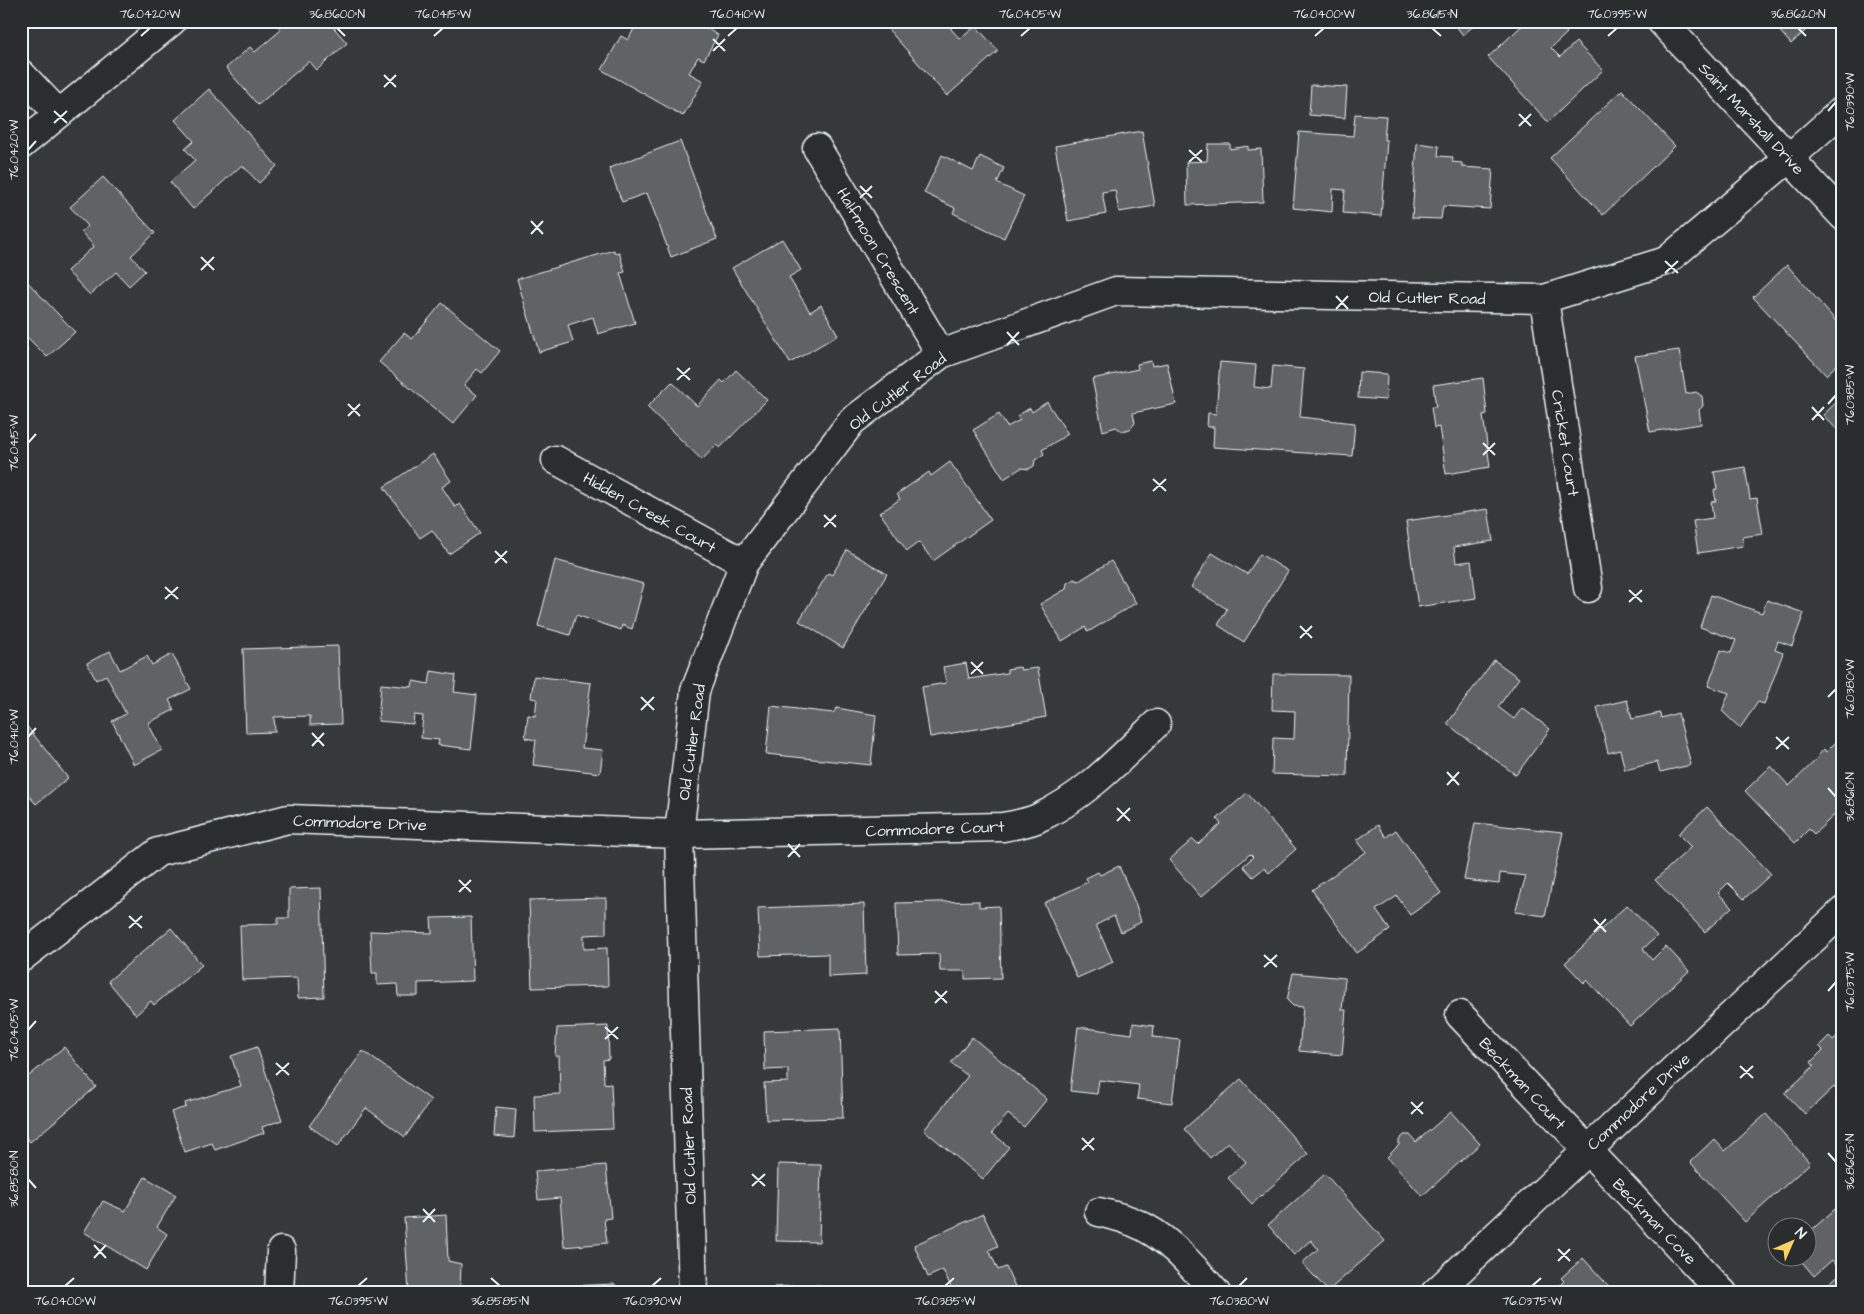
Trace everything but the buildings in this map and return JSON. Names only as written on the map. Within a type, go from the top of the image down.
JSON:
[{"type":"street","points":[[21,145],[172,21]]},
{"type":"street","name":"Saint Marshall Drive","points":[[1661,21],[1843,216]]},
{"type":"street","points":[[21,74],[58,113]]},
{"type":"street","name":"Old Cutler Road","points":[[693,1293],[679,834],[696,691],[744,563],[852,421],[942,354],[1116,291],[1544,299],[1666,261],[1843,110]]},
{"type":"street","name":"Halfmoon Crescent","points":[[817,148],[942,354]]},
{"type":"street","name":"Cricket Court","points":[[1544,299],[1588,588]]},
{"type":"street","name":"Hidden Creek Court","points":[[556,460],[744,563]]},
{"type":"street","name":"Commodore Court","points":[[679,834],[1003,827],[1034,820],[1058,808],[1109,769],[1156,724]]},
{"type":"street","name":"Commodore Drive","points":[[21,958],[158,852],[288,819],[679,834]]},
{"type":"street","name":"Commodore Drive","points":[[1435,1293],[1843,910]]},
{"type":"street","name":"Beckman Court","points":[[1460,1016],[1587,1150]]},
{"type":"street","name":"Beckman Cove","points":[[1587,1150],[1723,1293]]},
{"type":"street","points":[[1099,1212],[1133,1222],[1158,1235],[1197,1271],[1216,1293]]},
{"type":"street","points":[[279,1293],[281,1251]]}]
